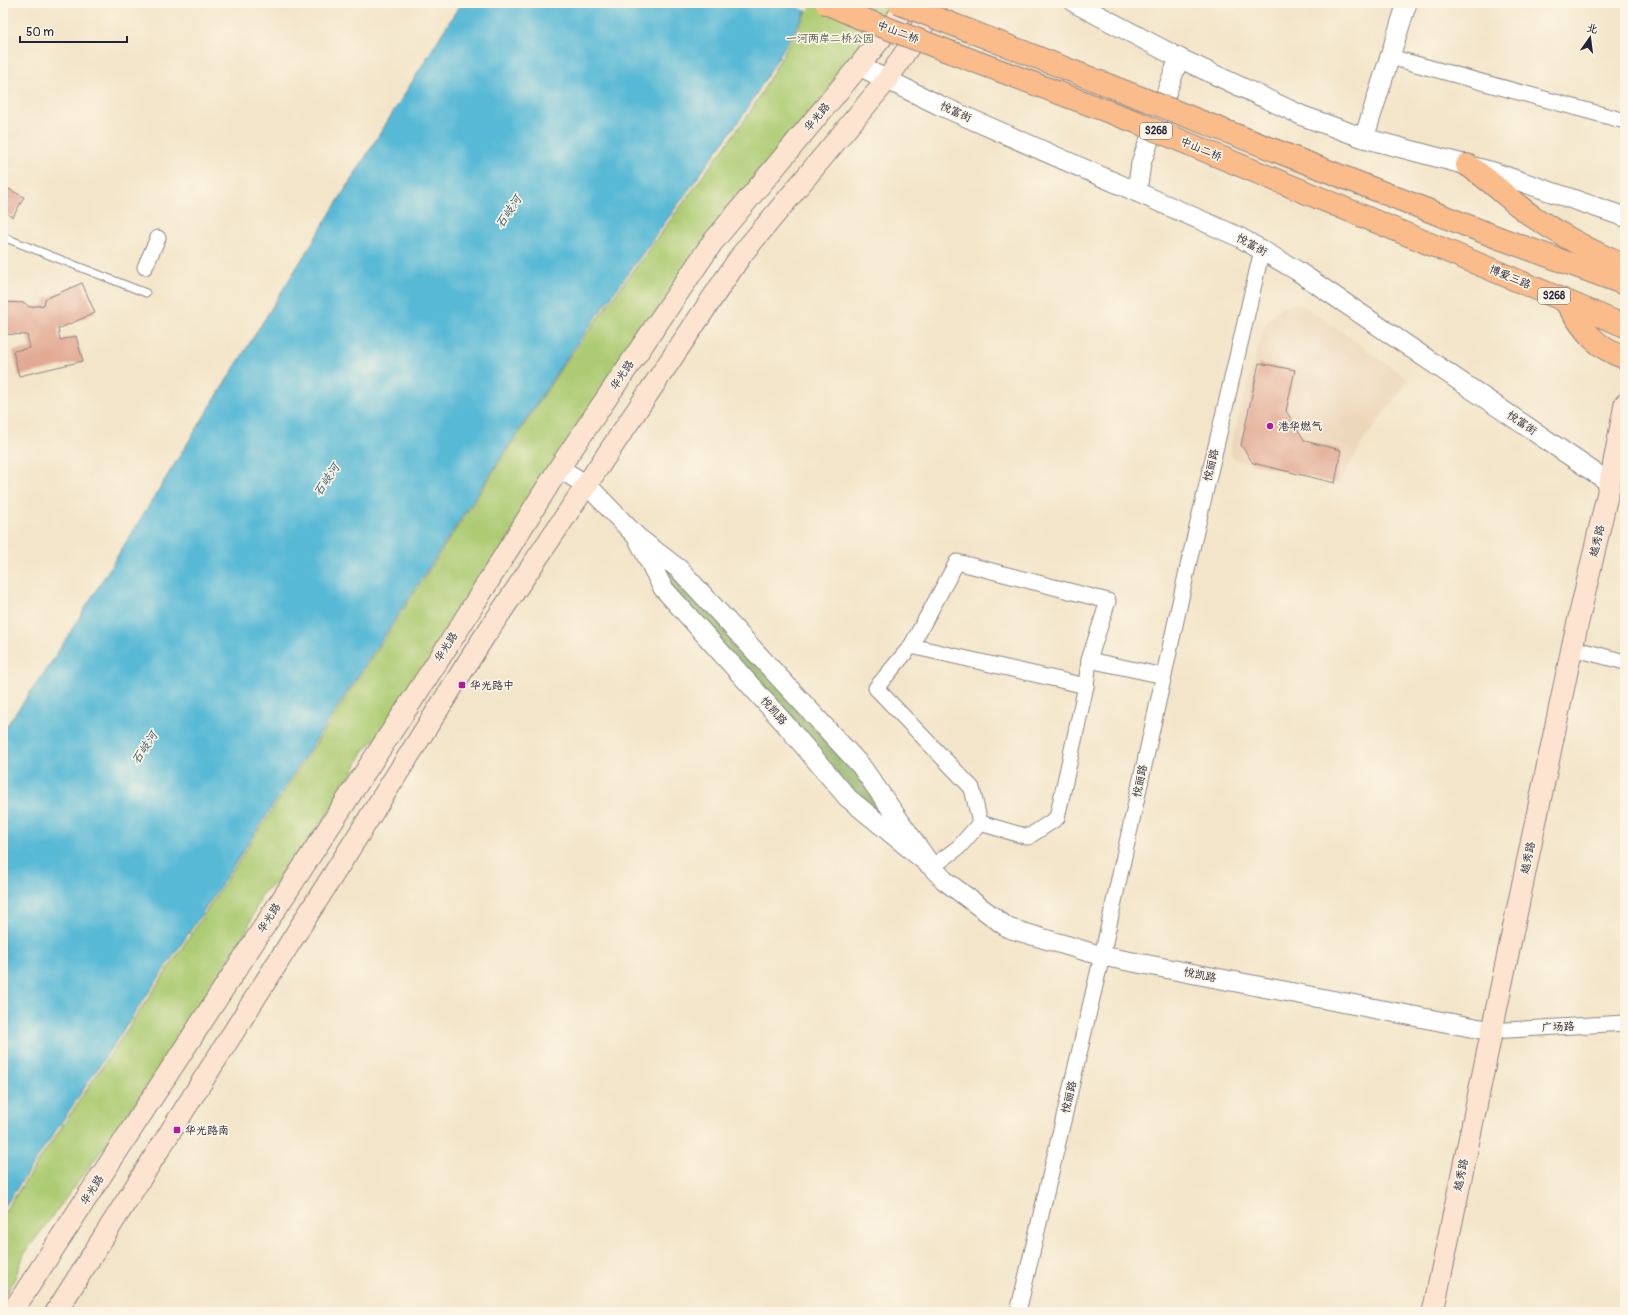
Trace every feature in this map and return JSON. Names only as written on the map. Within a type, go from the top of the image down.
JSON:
[{"type":"highway","name":"中山二桥","points":[[826,3],[860,18],[1136,122],[1483,266]]},
{"type":"highway","name":"S268","points":[[898,3],[1499,238],[1625,284]]},
{"type":"highway","points":[[1467,165],[1535,218],[1625,266]]},
{"type":"highway","points":[[1499,238],[1548,240],[1585,246],[1616,249],[1625,248]]},
{"type":"highway","name":"博爱三路","points":[[1483,266],[1625,326]]},
{"type":"highway","points":[[1565,301],[1585,331],[1600,346],[1625,358]]},
{"type":"main road","name":"华光路","points":[[12,1312],[456,633],[559,468],[712,243],[859,66],[909,3]]},
{"type":"main road","points":[[56,1312],[482,640],[588,486],[742,254],[887,80],[938,3]]},
{"type":"main road","name":"越秀路","points":[[1433,1312],[1572,648],[1610,483],[1625,404]]},
{"type":"street","points":[[1075,3],[1179,58],[1303,116],[1364,138],[1493,172],[1625,217]]},
{"type":"street","points":[[1364,138],[1407,3]]},
{"type":"street","points":[[1390,57],[1625,120]]},
{"type":"street","points":[[1137,192],[1141,163],[1179,58]]},
{"type":"street","name":"悦富街","points":[[859,66],[946,108],[1239,237],[1296,270],[1610,483]]},
{"type":"street","points":[[145,266],[158,238]]},
{"type":"street","name":"悦丽路","points":[[1018,1312],[1102,956],[1164,676],[1262,250]]},
{"type":"street","name":"悦凯路","points":[[559,468],[588,486],[637,537],[679,569],[861,766],[932,867],[944,880],[1008,928],[1102,956],[1491,1031]]},
{"type":"street","name":"悦凯路","points":[[637,537],[664,588],[787,726],[848,798],[932,867]]},
{"type":"street","points":[[957,562],[1108,601],[1089,660],[1086,686],[1058,818],[1028,837],[980,823],[972,788],[876,688],[911,646],[957,562]]},
{"type":"street","points":[[911,646],[1086,686]]},
{"type":"street","points":[[1572,648],[1625,662]]},
{"type":"street","points":[[1089,660],[1164,676]]},
{"type":"street","points":[[932,867],[958,847],[980,823]]},
{"type":"street","name":"广场路","points":[[1491,1031],[1625,1023]]},
{"type":"lane","points":[[3,237],[146,293]]},
{"type":"shaded area","name":"港华燃气","points":[[1290,304],[1300,304],[1311,310],[1409,380],[1361,444],[1339,485],[1240,461],[1231,457],[1231,444],[1265,325],[1272,315],[1280,308]]},
{"type":"green space","name":"一河两岸二桥公园","points":[[812,3],[901,3],[731,213],[403,709],[362,753],[343,792],[285,874],[262,894],[245,934],[175,1044],[116,1131],[24,1254],[15,1278],[3,1300],[3,1214],[182,948],[562,367],[751,111]]},
{"type":"green space","points":[[657,556],[862,777],[889,821],[848,790],[664,581]]},
{"type":"water","name":"石岐河","points":[[461,3],[811,3],[746,111],[563,363],[215,894],[3,1209],[3,731],[51,663]]},
{"type":"pier","points":[[788,3],[813,3],[808,11]]},
{"type":"building","points":[[3,186],[24,197],[13,217],[6,213],[3,218]]},
{"type":"building","points":[[82,283],[95,313],[58,329],[60,340],[76,336],[83,361],[19,376],[13,351],[30,348],[27,335],[3,334],[3,302],[25,303],[29,307],[44,305],[45,299]]},
{"type":"building","name":"港华燃气","points":[[1259,363],[1295,370],[1286,411],[1305,441],[1341,450],[1335,483],[1253,463],[1241,445]]},
{"type":"place","name":"港华燃气","points":[[1270,426]]},
{"type":"place","name":"华光路中","points":[[462,685]]},
{"type":"place","name":"华光路南","points":[[177,1130]]}]
